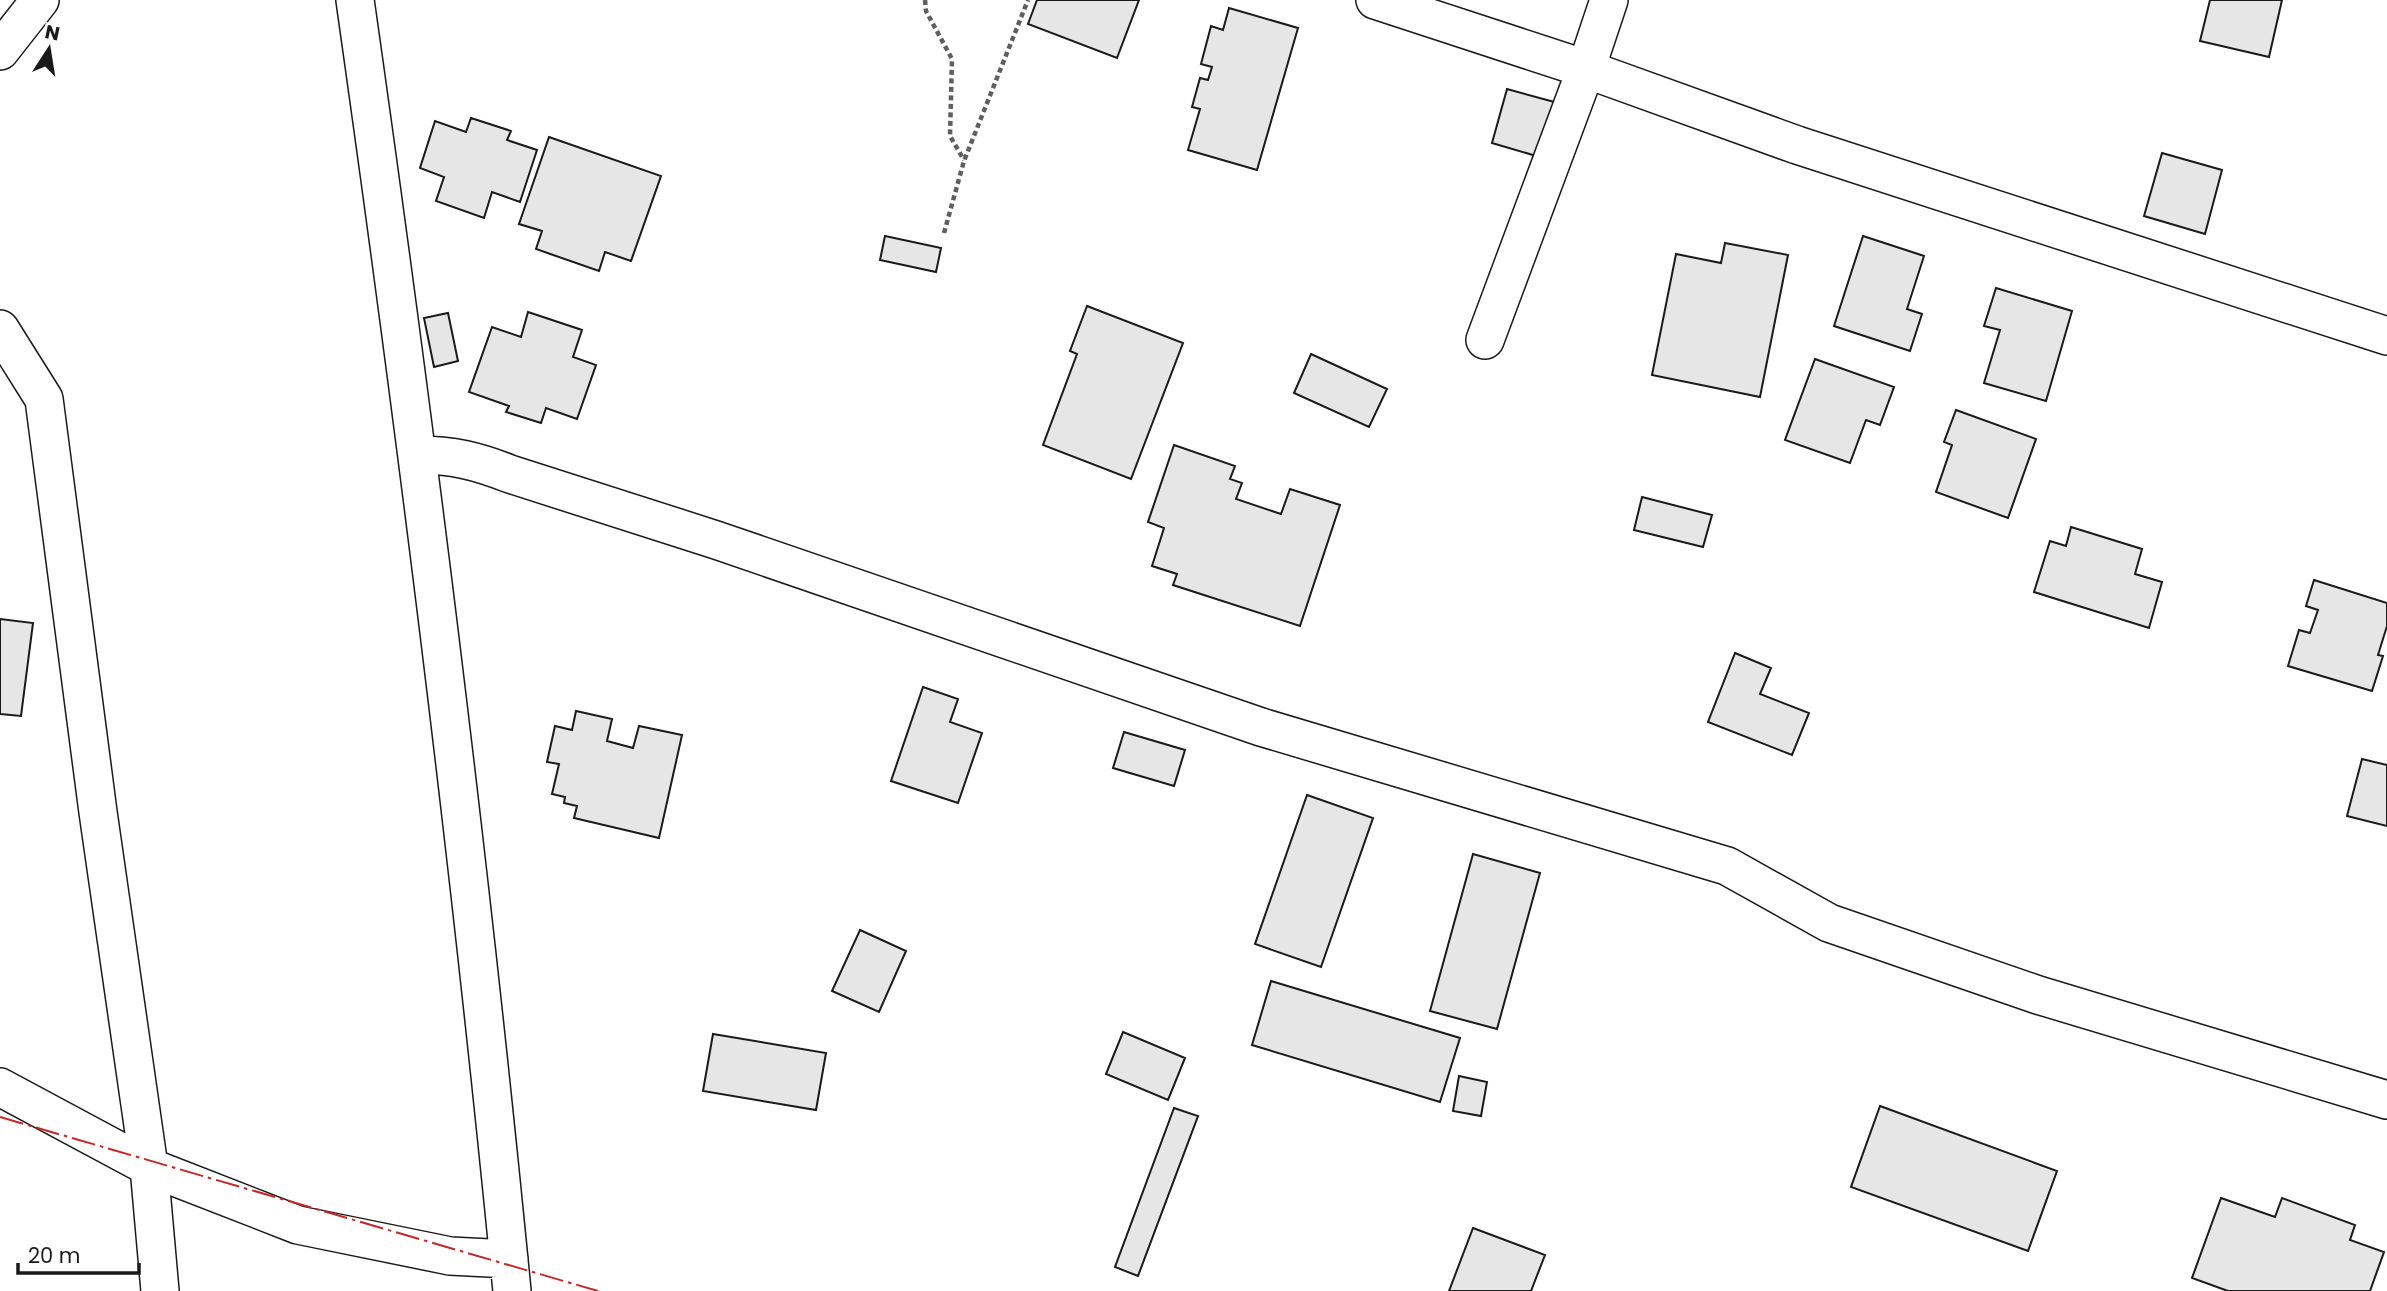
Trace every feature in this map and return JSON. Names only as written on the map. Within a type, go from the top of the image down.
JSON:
[{"type":"street","points":[[0,51],[40,0]]},
{"type":"street","points":[[0,1087],[149,1167],[298,1225],[450,1256],[511,1275],[452,733],[355,0]]},
{"type":"street","points":[[1375,0],[1586,69],[1797,145],[2387,336]]},
{"type":"street","points":[[1485,340],[1609,0]]},
{"type":"street","points":[[0,329],[44,400],[98,812],[149,1167],[160,1291]]},
{"type":"street","points":[[417,455],[449,455],[482,463],[716,540],[1261,727],[1727,866],[1829,923],[2038,995],[2387,1100]]},
{"type":"path","points":[[925,0],[926,11],[952,59],[950,136],[964,161]]},
{"type":"path","points":[[944,233],[964,161],[1028,0]]},
{"type":"building","points":[[1037,0],[1139,0],[1117,58],[1028,24]]},
{"type":"building","points":[[2210,0],[2282,0],[2269,57],[2200,41]]},
{"type":"building","points":[[1229,8],[1298,28],[1257,170],[1188,150],[1200,109],[1192,107],[1200,78],[1208,80],[1212,67],[1201,64],[1211,26],[1223,30]]},
{"type":"building","points":[[1507,89],[1558,103],[1543,158],[1492,143]]},
{"type":"building","points":[[471,118],[511,131],[507,140],[537,150],[520,202],[492,192],[484,218],[436,201],[444,177],[420,168],[435,121],[466,132]]},
{"type":"building","points":[[549,137],[661,176],[631,261],[605,252],[599,271],[536,249],[542,231],[519,224]]},
{"type":"building","points":[[2162,153],[2222,170],[2205,234],[2144,216]]},
{"type":"building","points":[[885,236],[941,248],[936,272],[880,260]]},
{"type":"building","points":[[1863,236],[1924,256],[1907,309],[1922,314],[1910,351],[1834,326]]},
{"type":"building","points":[[1725,243],[1788,255],[1760,397],[1652,375],[1676,254],[1721,263]]},
{"type":"building","points":[[1996,288],[2072,311],[2046,401],[1984,383],[2000,330],[1984,326]]},
{"type":"building","points":[[1087,306],[1183,343],[1131,479],[1043,445],[1077,354],[1070,351]]},
{"type":"building","points":[[528,312],[582,330],[573,357],[596,365],[577,419],[546,408],[541,423],[506,412],[509,406],[469,392],[492,327],[521,337]]},
{"type":"building","points":[[448,313],[458,361],[434,367],[424,318]]},
{"type":"building","points":[[1311,354],[1387,389],[1369,427],[1294,393]]},
{"type":"building","points":[[1815,359],[1894,387],[1880,425],[1866,420],[1850,463],[1785,440]]},
{"type":"building","points":[[1956,410],[2036,439],[2008,518],[1936,492],[1952,445],[1944,442]]},
{"type":"building","points":[[1174,445],[1235,466],[1230,479],[1242,483],[1236,499],[1281,514],[1290,489],[1340,505],[1300,626],[1173,585],[1177,574],[1152,566],[1164,528],[1148,522]]},
{"type":"building","points":[[1642,497],[1712,515],[1703,547],[1634,530]]},
{"type":"building","points":[[2071,527],[2142,549],[2135,574],[2162,582],[2149,628],[2034,592],[2050,541],[2066,546]]},
{"type":"building","points":[[2314,580],[2387,603],[2387,626],[2378,655],[2383,656],[2372,691],[2288,666],[2299,630],[2310,633],[2318,610],[2306,606]]},
{"type":"building","points":[[0,619],[33,623],[21,716],[0,714]]},
{"type":"building","points":[[1735,653],[1771,668],[1760,694],[1809,713],[1792,755],[1708,722]]},
{"type":"building","points":[[923,687],[958,699],[950,722],[982,733],[958,803],[891,781]]},
{"type":"building","points":[[576,711],[612,719],[607,741],[633,748],[639,726],[682,735],[659,838],[574,818],[577,806],[564,803],[565,797],[552,794],[559,764],[547,762],[555,726],[572,730]]},
{"type":"building","points":[[1124,732],[1185,750],[1174,786],[1113,768]]},
{"type":"building","points":[[2362,759],[2387,765],[2387,826],[2347,816]]},
{"type":"building","points":[[1307,795],[1373,818],[1321,967],[1255,944]]},
{"type":"building","points":[[1473,854],[1540,873],[1497,1029],[1430,1011]]},
{"type":"building","points":[[860,930],[906,951],[879,1012],[832,991]]},
{"type":"building","points":[[1271,981],[1460,1038],[1440,1102],[1252,1045]]},
{"type":"building","points":[[1123,1032],[1185,1058],[1168,1100],[1106,1074]]},
{"type":"building","points":[[713,1034],[826,1053],[816,1110],[703,1091]]},
{"type":"building","points":[[1459,1076],[1487,1082],[1481,1116],[1453,1111]]},
{"type":"building","points":[[1880,1106],[2057,1171],[2028,1251],[1851,1187]]},
{"type":"building","points":[[1174,1108],[1198,1116],[1138,1276],[1115,1267]]},
{"type":"building","points":[[2221,1198],[2275,1217],[2282,1198],[2355,1225],[2350,1240],[2384,1252],[2370,1291],[2228,1291],[2192,1278]]},
{"type":"building","points":[[1473,1228],[1545,1255],[1531,1291],[1449,1291]]},
{"type":"power","points":[[0,1117],[598,1291]]}]
